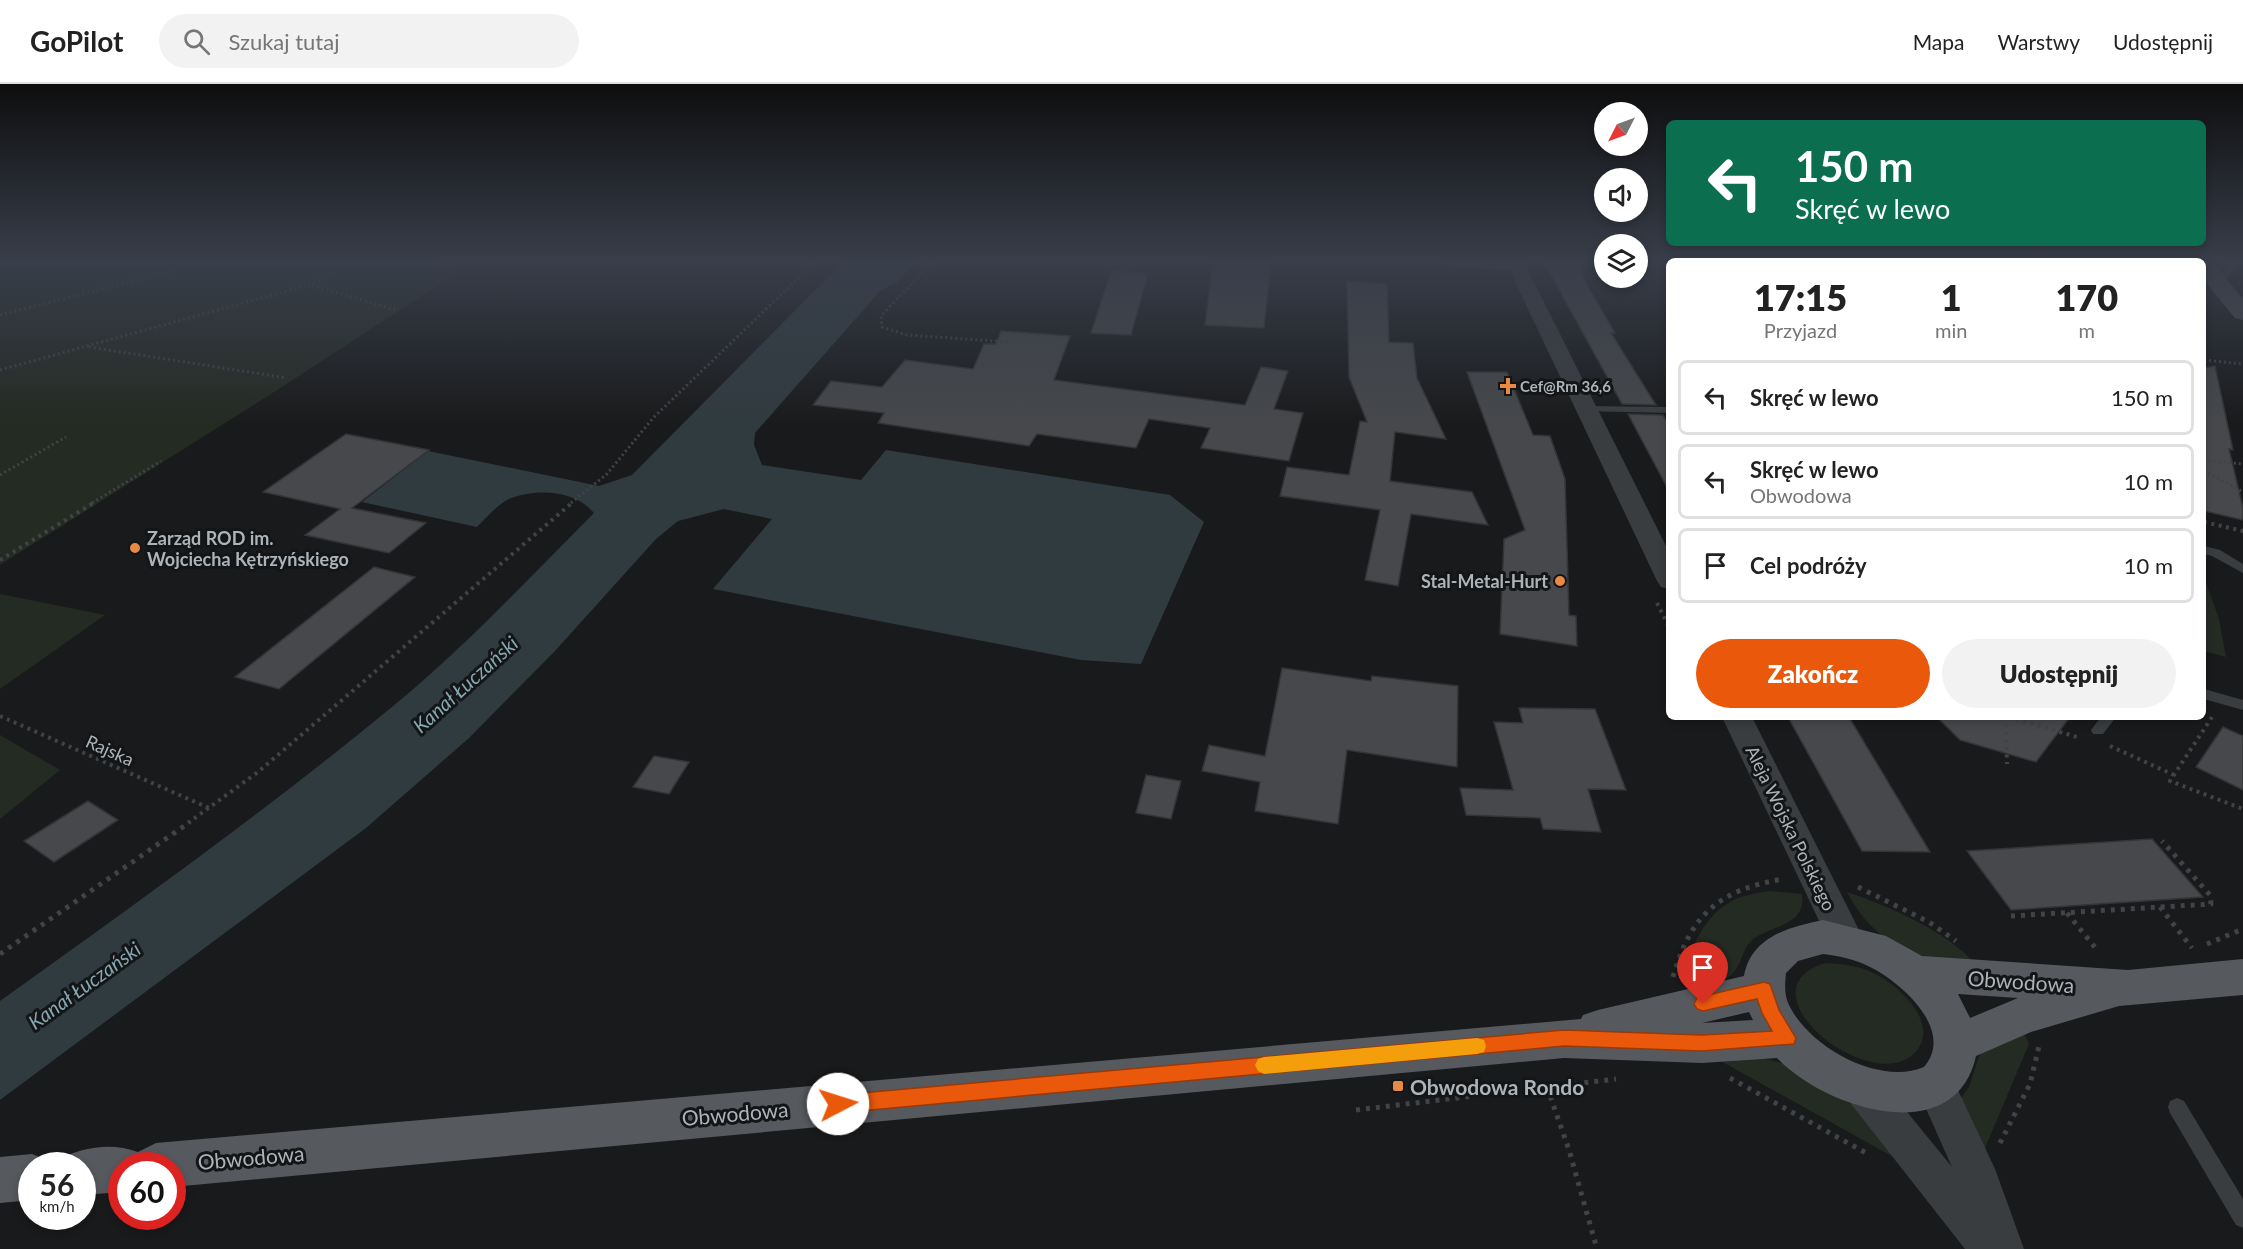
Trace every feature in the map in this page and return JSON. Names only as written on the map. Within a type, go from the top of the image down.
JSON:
[{"type":"main road","points":[[1823,937],[1846,940],[1881,952],[1914,973],[1945,1007],[1954,1026],[1957,1044],[1952,1067],[1935,1084],[1903,1093],[1862,1087],[1821,1067],[1787,1038],[1771,1013],[1764,990],[1765,972],[1772,957],[1785,946],[1802,939],[1823,937]]},
{"type":"main road","name":"Obwodowa","points":[[1914,973],[2116,973],[2243,977]]},
{"type":"main road","name":"Obwodowa","points":[[1957,1044],[2116,973]]},
{"type":"main road","name":"Obwodowa","points":[[1564,1038],[1764,990]]},
{"type":"main road","name":"Obwodowa","points":[[186,1162],[1564,1038],[1702,1043],[1787,1038]]},
{"type":"main road","points":[[0,1180],[18,1178]]},
{"type":"street","points":[[1541,316],[1666,573]]},
{"type":"street","name":"Aleja Wojska Polskiego","points":[[1738,720],[1846,940]]},
{"type":"street","points":[[1935,1084],[1974,1169],[2002,1249]]},
{"type":"street","points":[[1862,1087],[1992,1249]]},
{"type":"lane","points":[[1585,409],[1666,410]]},
{"type":"lane","points":[[2206,551],[2241,565]]},
{"type":"lane","points":[[2206,695],[2243,705]]},
{"type":"lane","points":[[2098,730],[2106,720]]},
{"type":"lane","points":[[2177,1107],[2243,1218]]},
{"type":"path","points":[[0,370],[198,316]]},
{"type":"path","points":[[0,954],[258,772],[519,546],[607,474],[653,418],[759,316]]},
{"type":"path","points":[[881,316],[882,327],[907,335],[1010,342]]},
{"type":"path","points":[[86,347],[287,378]]},
{"type":"path","points":[[2206,360],[2243,364]]},
{"type":"path","points":[[0,475],[66,437]]},
{"type":"path","points":[[2206,460],[2243,464]]},
{"type":"path","points":[[0,560],[161,461]]},
{"type":"path","points":[[2206,472],[2243,492]]},
{"type":"path","points":[[2206,522],[2243,531]]},
{"type":"path","points":[[2221,714],[2210,718],[2170,782],[2243,809]]},
{"type":"path","name":"Rajska","points":[[0,716],[210,808]]},
{"type":"path","points":[[2006,720],[2007,764]]},
{"type":"path","points":[[2011,916],[2211,904],[2210,895],[2162,842]]},
{"type":"path","points":[[1850,883],[1929,922],[1960,943]]},
{"type":"path","points":[[2160,907],[2195,951]]},
{"type":"path","points":[[2067,913],[2116,973]]},
{"type":"path","points":[[1356,1110],[1628,1077]]},
{"type":"path","points":[[1547,1088],[1569,1150],[1597,1249]]},
{"type":"shaded area","points":[[0,316],[390,316],[282,387],[0,565]]},
{"type":"shaded area","points":[[2206,583],[2219,619],[2226,657],[2206,652]]},
{"type":"shaded area","points":[[0,594],[105,615],[0,689]]},
{"type":"shaded area","points":[[0,735],[60,770],[0,819]]},
{"type":"shaded area","points":[[1770,891],[1802,894],[1799,913],[1793,919],[1752,940],[1730,976],[1717,984],[1688,993],[1688,967],[1691,954],[1702,929],[1710,919],[1730,902]]},
{"type":"shaded area","points":[[1847,892],[1918,922],[1953,944],[1980,969],[1938,960],[1903,948],[1887,939],[1859,912]]},
{"type":"shaded area","points":[[1826,963],[1866,970],[1888,981],[1906,997],[1920,1017],[1923,1028],[1923,1039],[1918,1049],[1905,1060],[1895,1063],[1872,1062],[1849,1054],[1828,1041],[1810,1025],[1799,1007],[1796,989],[1804,974]]},
{"type":"shaded area","points":[[2023,1031],[2029,1044],[1982,1155],[1958,1102],[1969,1087],[1984,1041]]},
{"type":"shaded area","points":[[1730,1050],[1786,1064],[1816,1085],[1866,1111],[1897,1159],[1719,1060]]},
{"type":"water","name":"Kanał Łuczański","points":[[789,316],[858,316],[755,433],[754,445],[762,465],[861,480],[886,450],[1170,495],[1204,522],[1141,664],[1081,660],[713,589],[772,519],[724,509],[678,521],[656,539],[554,652],[469,738],[366,828],[0,1100],[0,1001],[251,818],[398,702],[474,634],[594,513],[586,505],[566,496],[554,493],[531,493],[505,501],[477,527],[362,502],[428,451],[599,486],[632,475]]},
{"type":"building","points":[[1096,316],[1136,316],[1131,335],[1091,333]]},
{"type":"building","points":[[1206,316],[1265,316],[1264,328],[1205,325]]},
{"type":"building","points":[[1348,316],[1388,316],[1389,342],[1413,343],[1417,378],[1446,439],[1395,432],[1390,481],[1472,492],[1488,525],[1411,514],[1398,586],[1365,580],[1380,510],[1280,496],[1287,467],[1349,475],[1360,421],[1367,422],[1349,377]]},
{"type":"building","points":[[1574,316],[1605,316],[1615,333],[1611,333],[1656,405],[1622,404]]},
{"type":"building","points":[[1001,331],[1070,336],[1054,380],[1245,405],[1261,367],[1288,371],[1274,409],[1303,413],[1289,461],[1201,448],[1210,428],[1149,419],[1136,448],[1037,434],[1029,446],[878,423],[884,413],[813,405],[831,381],[882,387],[905,360],[973,369],[984,344],[996,344]]},
{"type":"building","points":[[2215,366],[2233,450],[2229,449],[2243,508],[2243,520],[2206,511],[2206,368]]},
{"type":"building","points":[[1467,372],[1507,372],[1533,435],[1550,436],[1565,479],[1569,615],[1576,616],[1577,646],[1500,634],[1504,539],[1525,530]]},
{"type":"building","points":[[1628,414],[1663,415],[1666,420],[1666,485]]},
{"type":"building","points":[[346,434],[429,450],[352,508],[426,523],[389,553],[305,535],[340,509],[263,492]]},
{"type":"building","points":[[374,567],[415,577],[279,689],[235,677]]},
{"type":"building","points":[[1282,668],[1371,681],[1372,676],[1458,686],[1457,767],[1347,750],[1338,824],[1255,811],[1260,782],[1202,771],[1209,745],[1265,756]]},
{"type":"building","points":[[1519,708],[1595,709],[1626,790],[1588,789],[1601,832],[1543,829],[1540,818],[1466,815],[1460,788],[1513,790],[1494,722],[1523,723]]},
{"type":"building","points":[[1790,720],[1851,720],[1930,852],[1862,851]]},
{"type":"building","points":[[1940,720],[2068,720],[2036,762],[1960,740]]},
{"type":"building","points":[[2223,727],[2243,736],[2243,790],[2196,767]]},
{"type":"building","points":[[654,756],[689,762],[669,794],[633,787]]},
{"type":"building","points":[[1146,775],[1181,781],[1171,819],[1136,813]]},
{"type":"building","points":[[88,801],[118,820],[54,862],[24,841]]},
{"type":"building","points":[[2152,839],[2203,897],[2011,910],[1967,851]]},
{"type":"slow traffic","points":[[1264,1065],[1477,1046]]},
{"type":"place","name":"Cef@Rm 36,6","points":[[1508,386]]},
{"type":"place","name":"Zarząd ROD im. Wojciecha Kętrzyńskiego","points":[[135,548]]},
{"type":"place","name":"Stal-Metal-Hurt","points":[[1560,581]]},
{"type":"place","name":"Obwodowa Rondo","points":[[1398,1086]]},
{"type":"route","points":[[838,1104],[1564,1038],[1702,1043],[1787,1038],[1771,1013],[1764,990],[1703,1004]]}]
